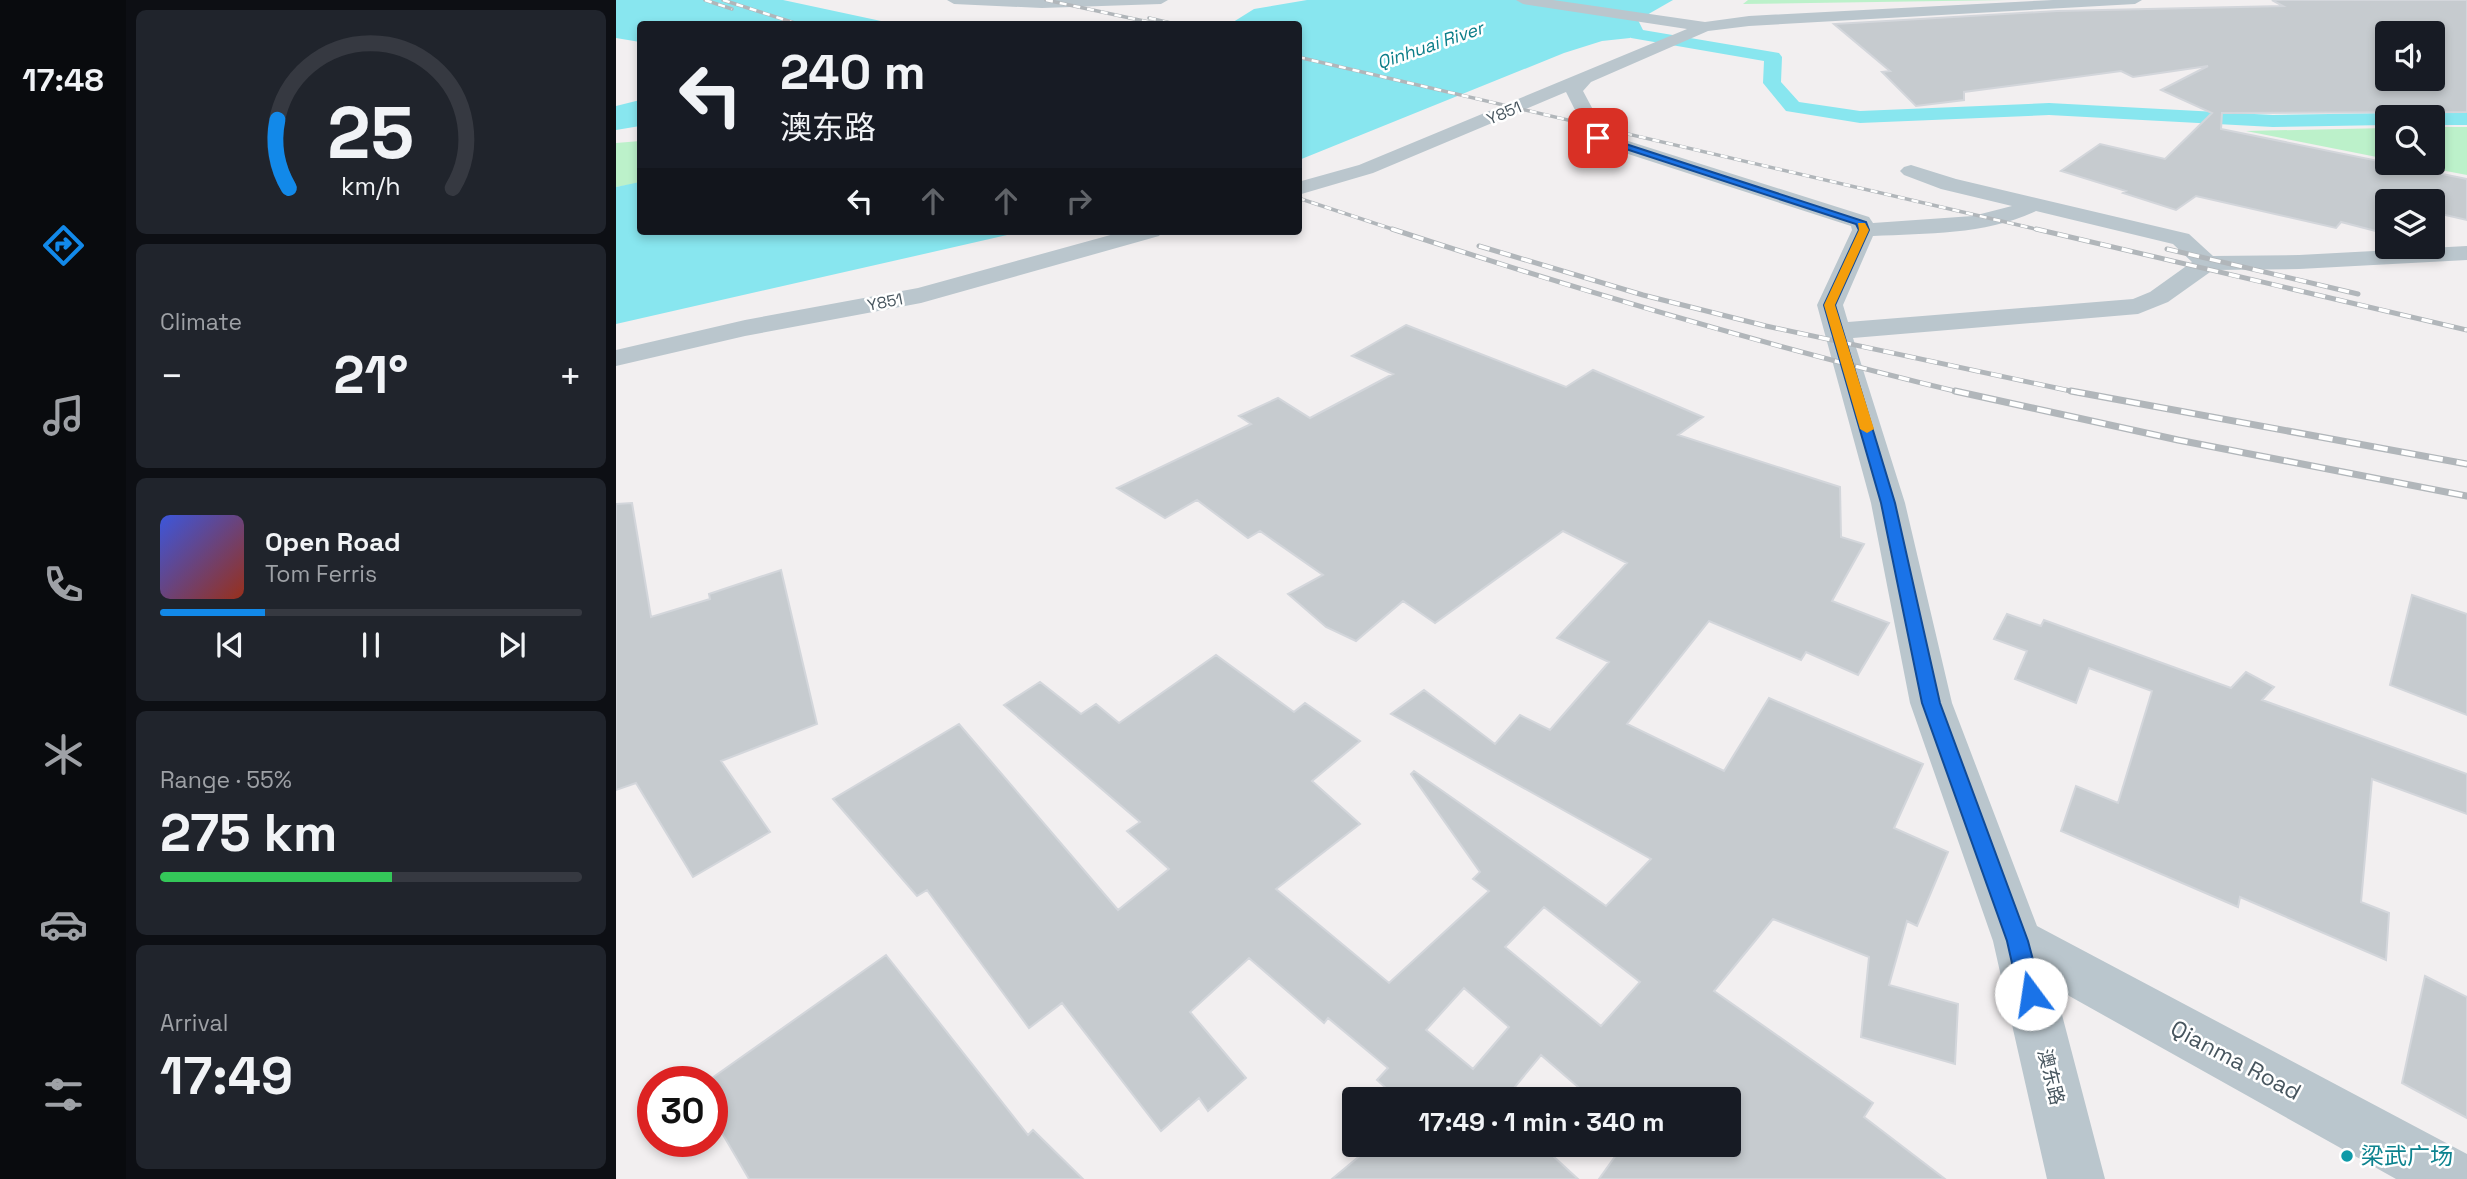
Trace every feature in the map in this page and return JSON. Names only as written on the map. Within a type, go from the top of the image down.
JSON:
[{"type":"street","points":[[954,0],[1042,4],[1161,0]]},
{"type":"street","points":[[1523,0],[1705,27],[1749,22],[2134,0]]},
{"type":"street","name":"Y851","points":[[1302,188],[1366,169],[1705,27]]},
{"type":"street","points":[[1584,79],[1574,90],[1598,138],[1861,222],[1864,230],[1962,225],[2021,211],[2034,204]]},
{"type":"street","points":[[1912,171],[1949,184],[2181,239],[2207,263]]},
{"type":"street","name":"澳东路","points":[[1864,230],[1830,305],[1888,503],[1931,703],[2018,941],[2076,1179]]},
{"type":"street","name":"Y851","points":[[616,358],[745,328],[921,295],[1137,235]]},
{"type":"street","points":[[1838,331],[2138,306],[2159,297],[2207,263],[2299,262],[2467,253]]},
{"type":"street","name":"Qianma Road","points":[[2018,941],[2454,1179]]},
{"type":"green space","points":[[1748,0],[2008,0],[1743,4]]},
{"type":"green space","points":[[2445,127],[2467,127],[2467,175],[2445,171]]},
{"type":"green space","points":[[2375,128],[2375,157],[2246,131]]},
{"type":"green space","points":[[637,141],[637,184],[616,187],[616,143]]},
{"type":"water","points":[[616,0],[783,0],[881,21],[637,21],[637,42],[616,38]]},
{"type":"water","name":"Qinhuai River","points":[[1307,0],[1673,0],[1638,20],[1643,30],[1630,38],[1602,41],[1564,53],[1302,159],[1302,21],[1235,21],[1254,9]]},
{"type":"water","points":[[637,101],[637,126],[616,130],[616,106]]},
{"type":"water","points":[[637,183],[637,235],[1007,235],[616,324],[616,187]]},
{"type":"building","points":[[2272,0],[2467,0],[2467,112],[2445,112],[2445,105],[2375,105],[2375,112],[2222,113],[2221,129],[2375,160],[2375,175],[2445,175],[2467,179],[2467,220],[2445,215],[2445,189],[2375,189],[2375,231],[2341,222],[2336,228],[2196,196],[2176,210],[2061,171],[2100,144],[2165,159],[2212,113],[2161,90],[2208,66],[2133,77],[2121,71],[1964,92],[1964,100],[1916,106],[1882,72],[1890,71],[1834,24],[2057,11],[2283,6]]},
{"type":"building","points":[[1406,325],[1566,387],[1593,370],[1703,417],[1678,435],[1840,487],[1841,537],[1864,544],[1832,601],[1889,623],[1858,675],[1806,652],[1801,660],[1709,621],[1627,724],[1724,771],[1769,698],[1923,764],[1894,828],[1948,852],[1917,926],[1907,921],[1889,985],[1958,1004],[1955,1064],[1861,1037],[1869,957],[1773,919],[1714,991],[1873,1103],[1864,1117],[1945,1179],[1599,1179],[1615,1157],[1741,1157],[1741,1087],[1578,1087],[1541,1055],[1515,1087],[1385,1087],[1377,1080],[1388,1068],[1328,1018],[1324,1023],[1249,958],[1190,1012],[1246,1078],[1208,1111],[1199,1098],[1161,1131],[1062,1003],[1029,1028],[927,890],[917,896],[833,799],[959,724],[1118,910],[1169,869],[1127,831],[1140,822],[1004,705],[1040,682],[1081,714],[1096,704],[1119,723],[1216,655],[1294,712],[1305,703],[1360,741],[1312,781],[1360,824],[1276,889],[1389,983],[1489,891],[1473,879],[1480,872],[1411,774],[1414,771],[1606,906],[1651,859],[1391,714],[1424,690],[1495,744],[1520,715],[1550,730],[1609,662],[1557,638],[1627,563],[1563,531],[1435,623],[1403,601],[1356,641],[1326,627],[1288,594],[1323,575],[1260,531],[1248,538],[1197,500],[1165,518],[1117,488],[1251,424],[1239,416],[1278,398],[1310,418],[1393,374],[1352,356]],"holes":[[[1544,907],[1640,982],[1601,1026],[1505,947]],[[1464,988],[1509,1027],[1473,1069],[1426,1030]]]},
{"type":"building","points":[[632,503],[651,617],[710,599],[709,594],[781,570],[817,724],[721,761],[770,832],[693,877],[636,783],[616,790],[616,504]]},
{"type":"building","points":[[2412,595],[2467,614],[2467,715],[2390,685]]},
{"type":"building","points":[[2007,614],[2041,626],[2044,620],[2231,688],[2246,672],[2274,687],[2262,700],[2467,774],[2467,814],[2372,779],[2361,902],[2389,913],[2386,960],[2240,897],[2238,907],[2061,831],[2076,786],[2118,803],[2152,691],[2089,668],[2076,703],[2015,679],[2027,651],[1994,639]]},
{"type":"building","points":[[886,955],[1028,1135],[1033,1130],[1083,1179],[749,1179],[728,1143],[728,1067]]},
{"type":"building","points":[[2425,976],[2467,997],[2467,1118],[2402,1083]]},
{"type":"building","points":[[1358,1157],[1554,1157],[1578,1179],[1332,1179]]},
{"type":"waterway","points":[[1637,34],[1773,57],[1772,83],[1793,107],[1860,117],[2049,109],[2273,121],[2375,119]]},
{"type":"waterway","points":[[2445,119],[2467,119]]},
{"type":"railway","points":[[705,0],[732,9]]},
{"type":"railway","points":[[723,0],[789,21]]},
{"type":"railway","points":[[1046,0],[1144,21]]},
{"type":"railway","points":[[1149,18],[1162,21]]},
{"type":"railway","points":[[1302,58],[2044,231]]},
{"type":"railway","points":[[1302,199],[1398,231]]},
{"type":"railway","points":[[1392,229],[1676,317],[1955,391]]},
{"type":"railway","points":[[2036,229],[2467,330]]},
{"type":"railway","points":[[1479,246],[1643,295],[1766,326],[2080,393]]},
{"type":"railway","points":[[2167,249],[2358,294]]},
{"type":"railway","points":[[1955,391],[2178,440],[2467,496]]},
{"type":"railway","points":[[1955,391],[1963,393]]},
{"type":"railway","points":[[2071,391],[2467,464]]},
{"type":"slow traffic","points":[[1862,225],[1864,230],[1830,305],[1867,429]]},
{"type":"place","name":"梁武广场","points":[[2347,1156]]},
{"type":"route","points":[[1598,138],[1861,222],[1864,230],[1830,305],[1888,503],[1931,703],[2018,941],[2031,994]]}]
